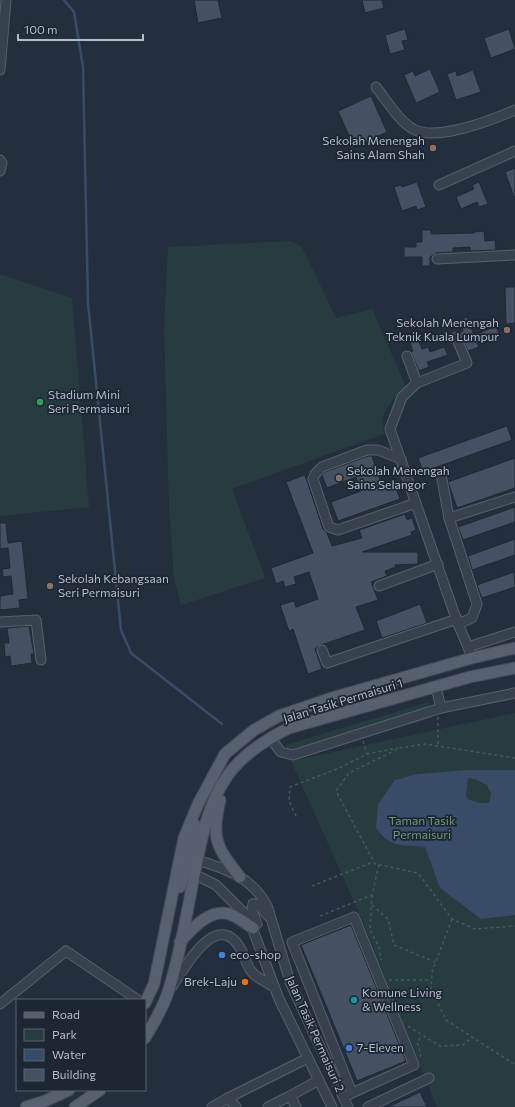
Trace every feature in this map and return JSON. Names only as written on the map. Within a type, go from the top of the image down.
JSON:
[{"type":"main road","name":"Jalan Tasik Permaisuri 1","points":[[146,1001],[154,984],[184,838],[198,804],[225,754],[254,730],[279,716],[352,692],[472,658],[515,648]]},
{"type":"main road","name":"Jalan Tasik Permaisuri 1","points":[[146,1036],[168,992],[180,942],[194,867],[203,829],[226,778],[245,756],[270,738],[289,728],[470,677],[515,668]]},
{"type":"main road","points":[[352,692],[356,709]]},
{"type":"main road","points":[[226,778],[217,814],[215,832],[217,844],[223,857],[240,877]]},
{"type":"main road","points":[[165,932],[177,905],[183,875],[194,867],[189,855],[198,804]]},
{"type":"main road","points":[[180,942],[198,923],[216,913],[230,914],[253,928]]},
{"type":"main road","points":[[26,1107],[45,1101],[67,1091]]},
{"type":"main road","points":[[74,1107],[98,1091]]},
{"type":"street","points":[[0,70],[6,0],[2,0]]},
{"type":"street","points":[[376,87],[402,120],[414,129],[425,132],[449,131],[470,127],[485,123],[515,110]]},
{"type":"street","points":[[439,185],[515,151]]},
{"type":"street","points":[[0,160],[2,163],[0,171]]},
{"type":"street","points":[[437,259],[515,255]]},
{"type":"street","points":[[456,336],[467,363],[417,383],[402,397],[390,429],[472,658]]},
{"type":"street","points":[[407,356],[417,383]]},
{"type":"street","points":[[401,459],[378,450],[367,450],[322,467],[315,474],[313,479],[325,517],[329,527],[338,530],[416,503]]},
{"type":"street","points":[[322,650],[327,663],[458,621],[472,618],[477,604],[449,518],[441,474]]},
{"type":"street","points":[[449,518],[515,497]]},
{"type":"street","points":[[379,586],[438,564]]},
{"type":"street","points":[[0,622],[36,620],[41,660]]},
{"type":"street","points":[[468,647],[515,632]]},
{"type":"street","points":[[436,687],[441,708]]},
{"type":"street","points":[[270,738],[281,752],[293,755],[441,708],[515,693]]},
{"type":"street","name":"Jalan Tasik Permaisuri 2","points":[[194,867],[226,869],[254,886],[263,897],[272,921],[290,982],[311,1029],[348,1095],[348,1107]]},
{"type":"street","name":"Jalan Tasik Permaisuri 2","points":[[194,867],[216,885],[248,917],[274,987],[332,1107]]},
{"type":"street","points":[[271,976],[273,967],[254,916],[253,904],[258,904],[272,921]]},
{"type":"street","points":[[354,917],[414,1065],[348,1095],[320,1012],[292,942],[354,917]]},
{"type":"street","points":[[168,992],[204,943],[215,935],[227,935],[236,941],[252,973],[274,987]]},
{"type":"street","points":[[0,1004],[66,951],[137,999]]},
{"type":"street","points":[[283,959],[292,954]]},
{"type":"street","points":[[306,1018],[320,1012]]},
{"type":"street","points":[[311,1029],[325,1024]]},
{"type":"street","points":[[212,1107],[308,1058]]},
{"type":"street","points":[[368,1107],[429,1078]]},
{"type":"street","points":[[268,1107],[319,1080]]},
{"type":"street","points":[[290,1096],[296,1107]]},
{"type":"street","points":[[228,1098],[236,1107]]},
{"type":"path","points":[[438,722],[438,746]]},
{"type":"path","points":[[363,741],[367,754]]},
{"type":"path","points":[[296,816],[289,801],[290,786],[338,768],[367,754],[425,744],[515,758]]},
{"type":"path","points":[[400,748],[349,773],[336,791],[374,861],[379,864],[418,873],[452,919],[475,930],[515,926]]},
{"type":"path","points":[[312,886],[374,861]]},
{"type":"path","points":[[379,864],[372,895],[370,930],[379,947],[382,962]]},
{"type":"path","points":[[320,916],[372,895]]},
{"type":"path","points":[[372,905],[388,919],[394,945],[435,962]]},
{"type":"path","points":[[452,919],[435,962],[432,972],[431,989],[446,1020],[515,1065]]},
{"type":"path","points":[[385,983],[391,979],[431,980]]},
{"type":"path","points":[[411,1028],[440,1046],[463,1045],[473,1037]]},
{"type":"path","points":[[412,1062],[418,1060],[421,1054],[417,1042],[423,1036]]},
{"type":"green space","points":[[291,241],[302,247],[336,318],[372,309],[406,387],[393,399],[382,417],[384,434],[232,489],[265,578],[181,605],[174,579],[169,507],[164,328],[168,247]]},
{"type":"green space","name":"Stadium Mini Seri Permaisuri","points":[[0,274],[72,298],[89,507],[0,516]]},
{"type":"green space","points":[[429,702],[434,717],[290,760],[286,745]]},
{"type":"green space","name":"Taman Tasik Permaisuri","points":[[515,713],[515,1107],[437,1107],[357,908],[291,761]]},
{"type":"water","points":[[467,770],[515,770],[515,915],[481,919],[440,888],[425,847],[403,845],[392,842],[381,835],[376,828],[378,804],[395,780],[418,774]],"holes":[[[468,778],[475,779],[487,785],[491,794],[489,803],[480,803],[467,799]]]},
{"type":"building","points":[[194,0],[218,0],[222,18],[198,23]]},
{"type":"building","points":[[362,0],[382,0],[384,8],[365,13]]},
{"type":"building","points":[[405,29],[408,40],[402,41],[405,50],[390,54],[385,35]]},
{"type":"building","points":[[509,29],[515,49],[491,58],[484,38]]},
{"type":"building","points":[[430,69],[440,92],[416,103],[404,75],[413,71],[415,76]]},
{"type":"building","points":[[473,70],[481,92],[456,100],[447,74],[456,71],[457,76]]},
{"type":"building","points":[[371,96],[387,132],[354,147],[338,111]]},
{"type":"building","points":[[515,168],[515,197],[514,197],[505,172]]},
{"type":"building","points":[[417,182],[426,207],[417,210],[416,206],[402,211],[394,187],[401,185],[402,187]]},
{"type":"building","points":[[479,182],[488,204],[479,207],[477,202],[461,209],[456,197],[474,189],[472,185]]},
{"type":"building","points":[[422,230],[431,230],[431,234],[474,233],[484,231],[485,241],[495,240],[496,250],[470,251],[470,247],[453,248],[453,252],[436,253],[430,257],[430,266],[422,266],[422,257],[404,257],[404,247],[416,247],[416,242],[422,242]]},
{"type":"building","points":[[505,287],[515,287],[515,323],[506,324]]},
{"type":"building","points":[[467,317],[474,335],[496,326],[499,334],[477,343],[479,347],[468,351],[460,332],[463,331],[459,320]]},
{"type":"building","points":[[417,337],[422,349],[428,347],[430,352],[444,347],[448,355],[427,362],[429,367],[419,371],[411,352],[413,351],[409,340]]},
{"type":"building","points":[[507,426],[512,440],[423,472],[418,458]]},
{"type":"building","points":[[368,456],[372,456],[381,483],[393,480],[400,499],[338,521],[331,502],[361,491],[356,477],[327,488],[322,475],[325,472]]},
{"type":"building","points":[[515,458],[515,488],[457,508],[448,482]]},
{"type":"building","points":[[305,475],[323,529],[327,533],[332,546],[362,538],[359,530],[405,514],[407,520],[412,518],[416,530],[411,532],[412,535],[362,552],[418,552],[418,564],[395,565],[396,567],[385,571],[387,576],[371,582],[378,600],[356,607],[365,630],[318,646],[315,649],[322,669],[308,674],[293,629],[289,631],[280,605],[294,601],[296,607],[318,599],[309,572],[294,577],[296,584],[285,587],[283,581],[276,584],[271,568],[313,553],[286,482]]},
{"type":"building","points":[[515,507],[515,522],[463,540],[458,527]]},
{"type":"building","points":[[0,523],[6,523],[8,543],[22,541],[28,599],[19,600],[20,608],[0,610],[0,596],[13,594],[11,576],[3,577],[2,569],[10,568],[8,548],[0,549]]},
{"type":"building","points":[[515,539],[515,555],[472,570],[468,556]]},
{"type":"building","points":[[514,572],[515,587],[482,598],[477,585]]},
{"type":"building","points":[[420,604],[427,623],[382,638],[376,621]]},
{"type":"building","points":[[29,626],[34,654],[31,654],[32,663],[11,666],[10,656],[5,657],[4,643],[9,643],[7,628]]},
{"type":"building","name":"Komune Living & Wellness","points":[[351,925],[406,1061],[357,1081],[301,945]]},
{"type":"building","points":[[420,1092],[427,1107],[388,1107]]},
{"type":"waterway","points":[[64,0],[74,12],[83,67],[88,303],[121,630],[131,653],[222,724]]},
{"type":"place","name":"Sekolah Menengah Sains Alam Shah","points":[[433,148]]},
{"type":"place","name":"Sekolah Menengah Teknik Kuala Lumpur","points":[[507,330]]},
{"type":"place","name":"Stadium Mini Seri Permaisuri","points":[[40,402]]},
{"type":"place","name":"Sekolah Menengah Sains Selangor","points":[[339,478]]},
{"type":"place","name":"Sekolah Kebangsaan Seri Permaisuri","points":[[50,586]]},
{"type":"place","name":"eco-shop","points":[[222,955]]},
{"type":"place","name":"Brek-Laju","points":[[245,982]]},
{"type":"place","name":"Komune Living & Wellness","points":[[354,1000]]},
{"type":"place","name":"7-Eleven","points":[[349,1048]]}]
